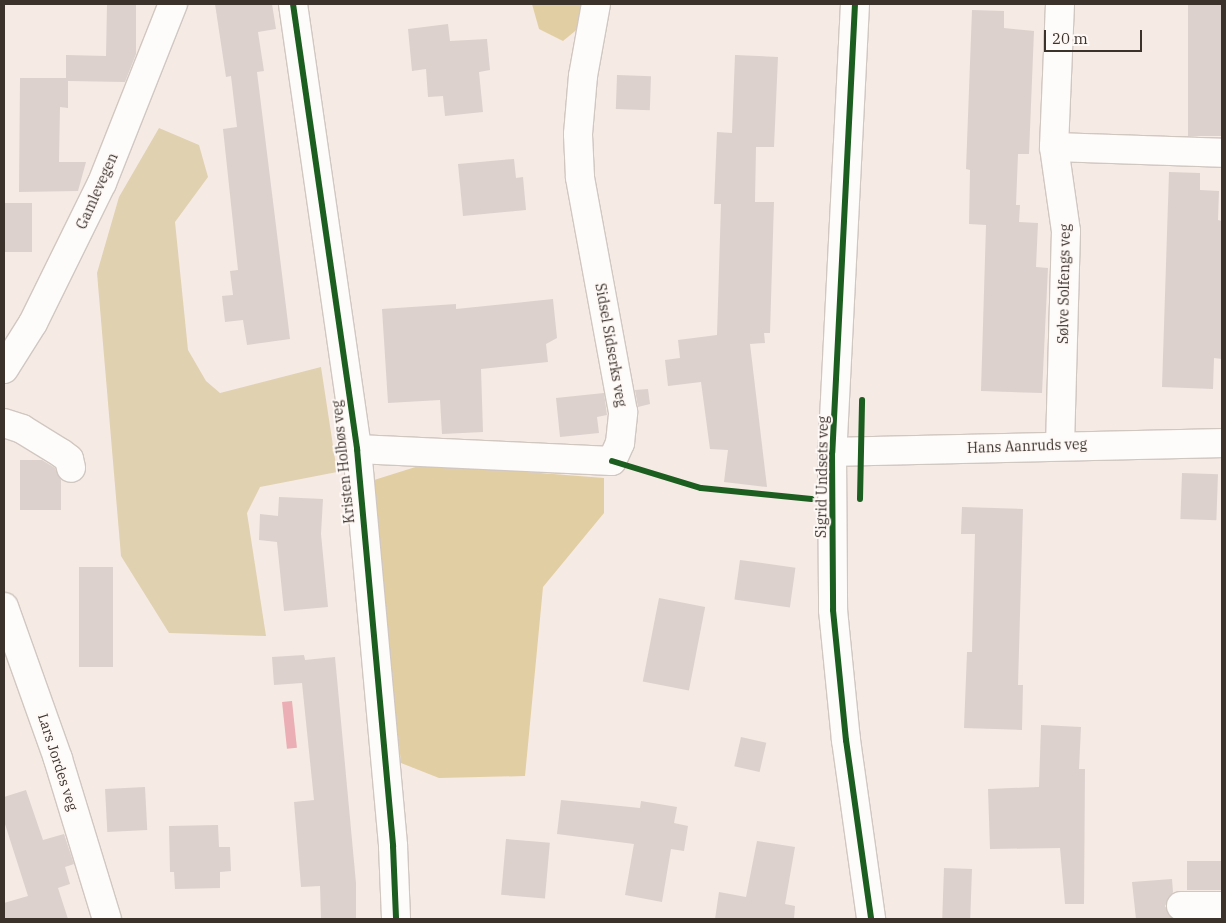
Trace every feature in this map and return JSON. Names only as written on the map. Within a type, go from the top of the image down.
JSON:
[{"type":"street","name":"Gamlevegen","points":[[4,369],[33,323],[102,183],[173,4]]},
{"type":"street","name":"Kristen Holbøs veg","points":[[293,4],[357,449],[393,846],[396,919]]},
{"type":"street","name":"Sidsel Sidserks veg","points":[[357,449],[612,461],[620,443],[623,412],[580,177],[579,143],[583,76],[596,4]]},
{"type":"street","name":"Sigrid Undsets veg","points":[[855,4],[832,452],[833,610],[846,740],[871,919]]},
{"type":"street","name":"Sølve Solfengs veg","points":[[1060,4],[1054,147],[1066,231],[1060,445]]},
{"type":"street","points":[[1054,147],[1222,153]]},
{"type":"street","points":[[4,423],[22,429],[61,453],[69,459],[71,468]]},
{"type":"street","name":"Hans Aanruds veg","points":[[832,452],[1060,445],[1222,443]]},
{"type":"street","name":"Lars Jordes veg","points":[[4,607],[58,759],[108,919]]},
{"type":"street","points":[[1180,906],[1222,906]]},
{"type":"shaded area","points":[[532,4],[584,4],[580,27],[563,41],[539,29]]},
{"type":"shaded area","points":[[159,128],[199,145],[208,177],[175,222],[188,350],[206,381],[220,393],[321,367],[337,472],[260,487],[247,513],[266,636],[169,633],[121,556],[97,273],[119,197]]},
{"type":"shaded area","points":[[425,464],[604,478],[604,513],[543,587],[525,776],[439,778],[401,763],[371,481]]},
{"type":"shaded area","points":[[292,701],[297,748],[287,749],[282,702]]},
{"type":"building","points":[[107,4],[136,4],[136,54],[125,82],[68,81],[68,108],[60,107],[59,162],[86,162],[78,191],[19,192],[20,78],[66,78],[66,55],[106,56]]},
{"type":"building","points":[[215,4],[272,4],[276,29],[258,32],[264,71],[257,72],[290,339],[247,345],[243,320],[225,322],[222,296],[233,295],[230,271],[238,270],[223,129],[237,127],[231,76],[226,77]]},
{"type":"building","points":[[1188,4],[1222,4],[1222,136],[1188,136]]},
{"type":"building","points":[[972,10],[1004,11],[1004,28],[1034,31],[1029,154],[1018,154],[1016,205],[1020,205],[1019,222],[1038,223],[1036,267],[1048,268],[1042,393],[981,391],[986,225],[969,224],[970,170],[966,169]]},
{"type":"building","points":[[448,24],[450,41],[487,39],[490,70],[479,72],[483,112],[445,116],[443,96],[428,97],[426,69],[412,71],[408,29]]},
{"type":"building","points":[[735,55],[778,57],[774,147],[756,147],[755,202],[774,202],[770,333],[764,333],[765,343],[750,344],[767,487],[724,482],[728,450],[710,449],[701,382],[668,386],[665,360],[680,358],[678,340],[717,335],[721,204],[714,204],[717,132],[732,133]]},
{"type":"building","points":[[617,75],[651,76],[650,110],[616,109]]},
{"type":"building","points":[[514,159],[516,178],[523,177],[526,210],[463,216],[458,164]]},
{"type":"building","points":[[1169,172],[1200,173],[1200,190],[1219,191],[1218,220],[1222,221],[1222,359],[1214,358],[1213,389],[1162,387]]},
{"type":"building","points":[[4,203],[32,203],[32,252],[4,252]]},
{"type":"building","points":[[553,299],[557,338],[546,344],[548,362],[481,369],[483,432],[442,434],[440,400],[388,403],[382,309],[456,304],[456,309]]},
{"type":"building","points":[[648,389],[650,404],[638,407],[635,390]]},
{"type":"building","points":[[604,393],[607,415],[597,417],[599,433],[560,437],[556,398]]},
{"type":"building","points":[[20,460],[42,460],[55,468],[61,480],[61,510],[20,510]]},
{"type":"building","points":[[1182,473],[1218,474],[1216,520],[1180,519]]},
{"type":"building","points":[[279,497],[323,499],[321,534],[328,607],[284,611],[277,542],[259,540],[260,514],[278,516]]},
{"type":"building","points":[[962,507],[1023,509],[1018,685],[1023,685],[1022,730],[964,728],[967,652],[972,652],[975,534],[961,534]]},
{"type":"building","points":[[740,560],[795,568],[790,607],[734,600]]},
{"type":"building","points":[[79,567],[113,567],[113,667],[79,667]]},
{"type":"building","points":[[659,598],[705,607],[689,690],[643,681]]},
{"type":"building","points":[[304,655],[305,660],[335,657],[356,883],[356,919],[321,919],[320,886],[301,887],[294,802],[314,800],[302,683],[274,685],[272,657]]},
{"type":"building","points":[[1041,725],[1081,727],[1079,769],[1085,769],[1084,904],[1065,904],[1060,848],[990,849],[988,789],[1039,787]]},
{"type":"building","points":[[741,737],[766,743],[760,772],[734,766]]},
{"type":"building","points":[[145,787],[147,830],[107,832],[105,789]]},
{"type":"building","points":[[26,790],[43,840],[64,834],[74,864],[65,867],[70,884],[58,888],[68,919],[4,919],[4,903],[28,896],[4,821],[4,797]]},
{"type":"building","points":[[561,800],[640,808],[641,801],[677,807],[674,823],[688,826],[684,851],[671,849],[662,902],[625,895],[634,844],[557,834]]},
{"type":"building","points":[[218,825],[219,847],[230,847],[231,871],[220,872],[220,888],[175,889],[174,872],[170,872],[169,826]]},
{"type":"building","points":[[506,839],[550,843],[545,899],[501,895]]},
{"type":"building","points":[[757,841],[795,847],[785,904],[795,906],[794,919],[715,919],[719,892],[746,897]]},
{"type":"building","points":[[1187,861],[1222,861],[1222,890],[1187,890]]},
{"type":"building","points":[[944,868],[972,869],[970,919],[942,919]]},
{"type":"building","points":[[1172,879],[1173,892],[1165,906],[1172,918],[1136,919],[1132,882]]},
{"type":"cycle path","points":[[293,4],[357,449],[393,846],[396,919]]},
{"type":"cycle path","points":[[855,4],[832,452],[833,610],[846,740],[871,919]]},
{"type":"cycle path","points":[[860,499],[862,400]]},
{"type":"cycle path","points":[[612,461],[701,488],[811,499]]}]
